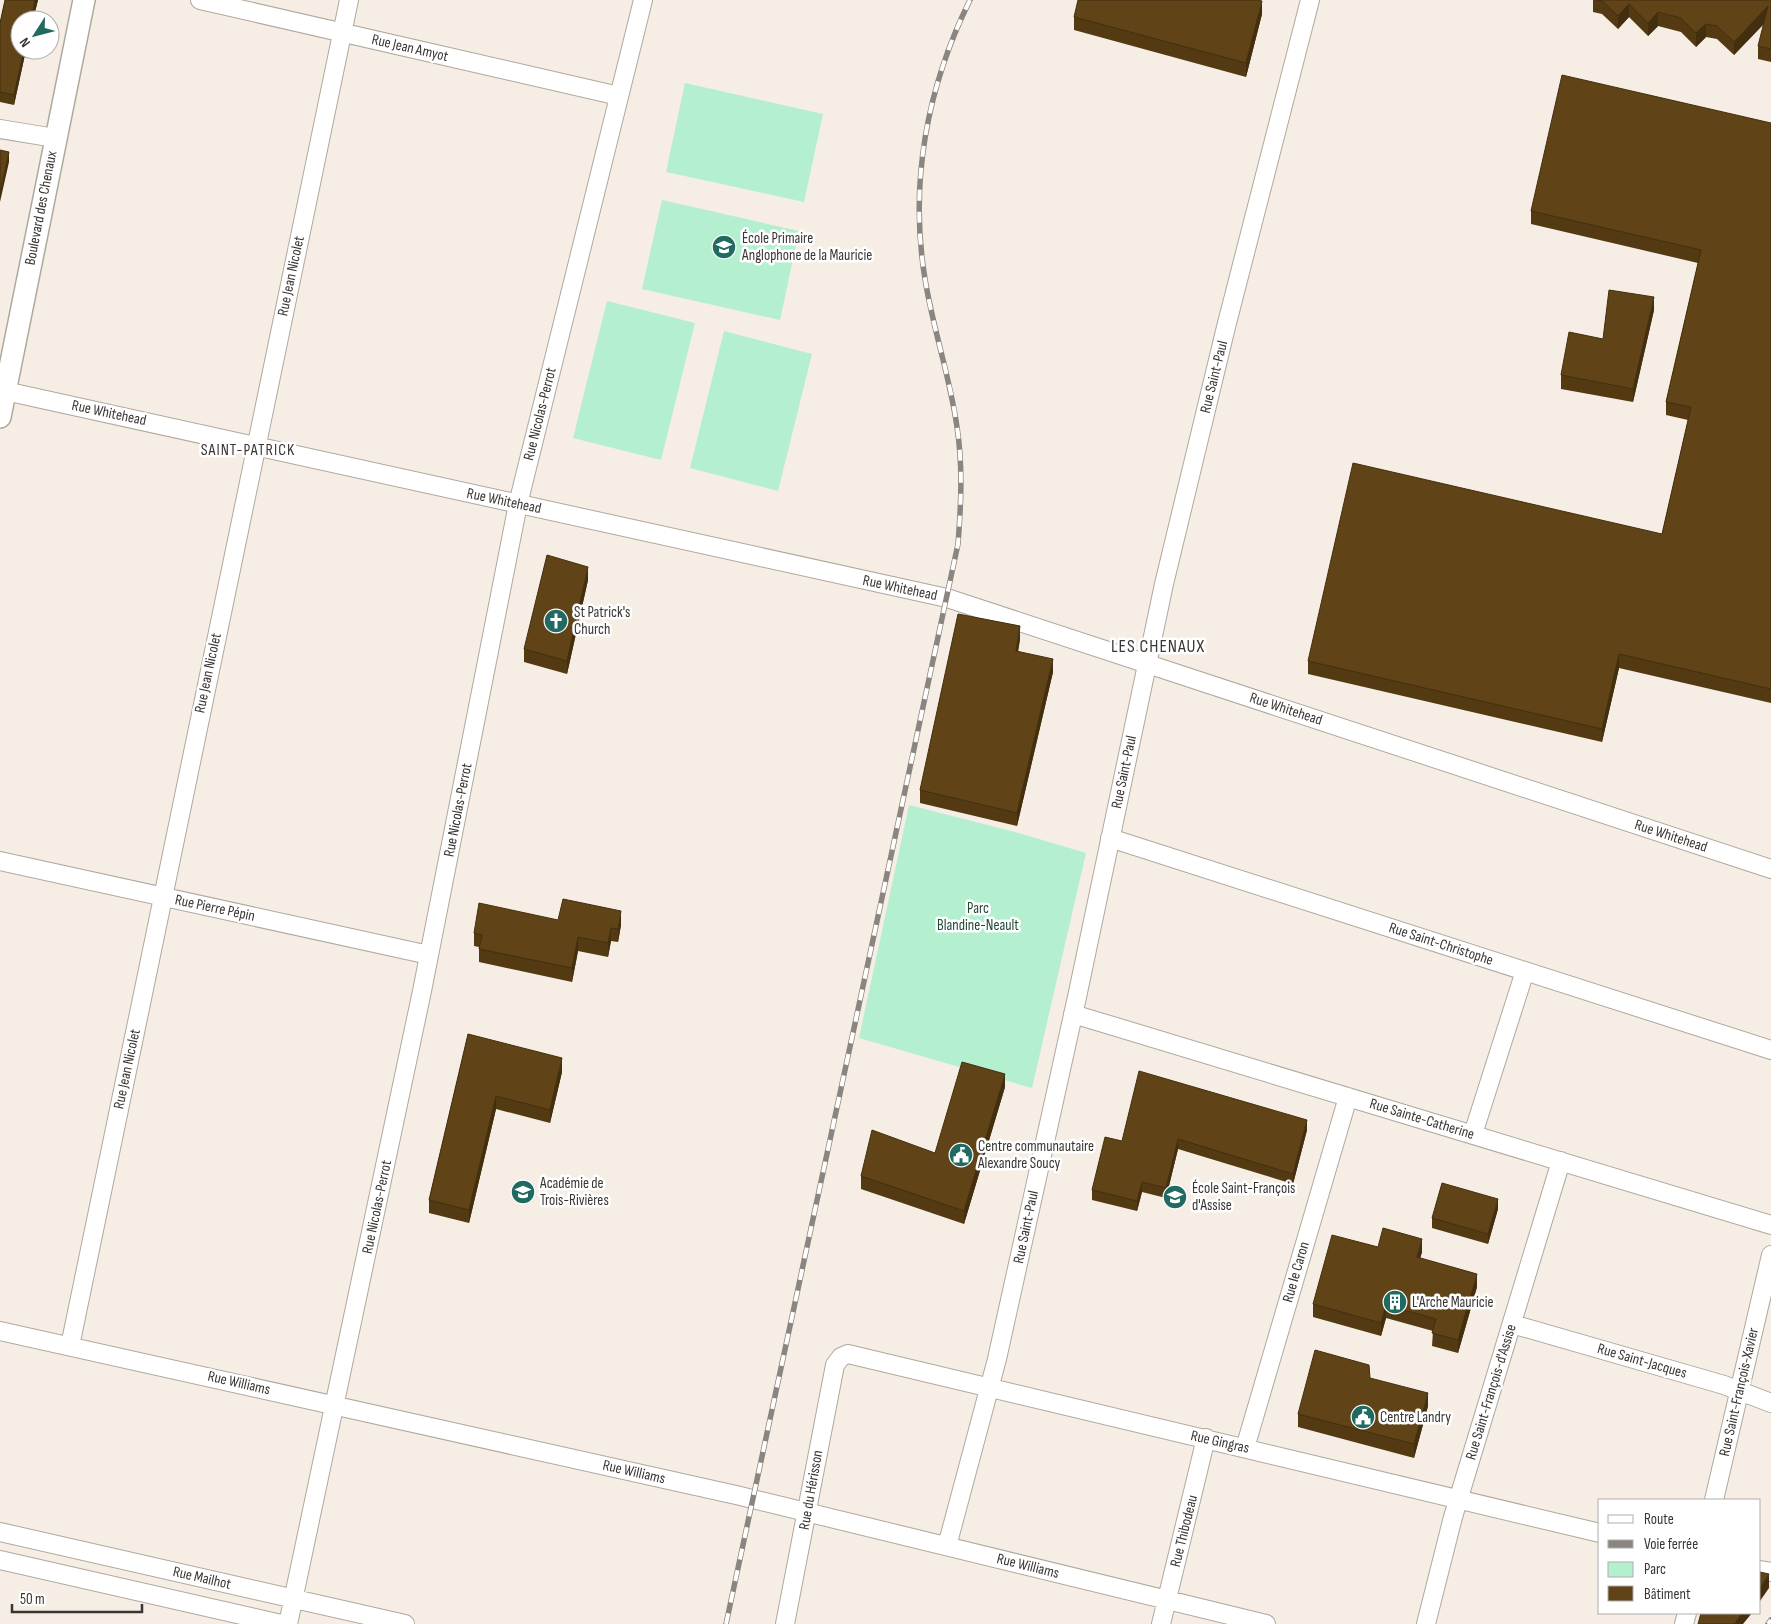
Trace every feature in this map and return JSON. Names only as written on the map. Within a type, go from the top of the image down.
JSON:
[{"type":"street","name":"Boulevard des Chenaux","points":[[0,416],[84,0]]},
{"type":"street","name":"Rue Jean Amyot","points":[[200,0],[619,96]]},
{"type":"street","name":"Rue Jean Nicolet","points":[[70,1346],[255,446],[349,0]]},
{"type":"street","name":"Rue Nicolas-Perrot","points":[[288,1624],[429,955],[518,504],[643,0]]},
{"type":"street","name":"Rue Saint-Paul","points":[[947,1546],[997,1359],[1073,1014],[1146,663],[1228,317],[1310,0]]},
{"type":"street","points":[[0,129],[55,138]]},
{"type":"street","name":"Rue Whitehead","points":[[5,390],[947,598],[1771,869]]},
{"type":"street","name":"Rue Saint-Christophe","points":[[1110,838],[1771,1050]]},
{"type":"street","name":"Rue Pierre Pépin","points":[[0,861],[429,955]]},
{"type":"street","points":[[1473,1134],[1525,972]]},
{"type":"street","name":"Rue Sainte-Catherine","points":[[1073,1014],[1771,1225]]},
{"type":"street","name":"Rue le Caron","points":[[1245,1448],[1348,1096]]},
{"type":"street","name":"Rue Saint-François-d'Assise","points":[[1426,1624],[1458,1499],[1562,1161]]},
{"type":"street","name":"Rue Saint-François-Xavier","points":[[1714,1499],[1771,1255]]},
{"type":"street","name":"Rue Saint-Jacques","points":[[1512,1324],[1740,1391],[1771,1403]]},
{"type":"street","name":"Rue Williams","points":[[0,1330],[807,1512],[1266,1624]]},
{"type":"street","name":"Rue Gingras","points":[[841,1357],[852,1354],[1598,1533]]},
{"type":"street","name":"Rue du Hérisson","points":[[785,1624],[835,1366],[841,1357]]},
{"type":"street","name":"Rue Thibodeau","points":[[1161,1624],[1206,1438]]},
{"type":"street","name":"Rue Mailhot","points":[[0,1532],[405,1624]]},
{"type":"street","name":"Rue Mailhot","points":[[0,1560],[281,1624]]},
{"type":"green space","points":[[685,83],[823,114],[804,202],[666,172]]},
{"type":"green space","points":[[662,200],[799,231],[780,320],[642,289]]},
{"type":"green space","points":[[607,301],[695,323],[661,460],[573,438]]},
{"type":"green space","points":[[724,331],[812,354],[778,491],[690,468]]},
{"type":"green space","name":"Parc Blandine-Neault","points":[[909,805],[1015,832],[1086,853],[1032,1088],[859,1038]]},
{"type":"building","points":[[5,0],[35,0],[33,10],[10,10],[10,60],[22,60],[14,95],[0,92],[0,23]]},
{"type":"building","points":[[1078,0],[1262,1],[1246,63],[1074,17]]},
{"type":"building","points":[[1597,0],[1771,0],[1771,49],[1758,46],[1768,6],[1734,42],[1717,26],[1706,24],[1696,33],[1681,18],[1658,12],[1648,23],[1629,4],[1618,16],[1602,1]]},
{"type":"building","points":[[1562,75],[1771,123],[1771,689],[1619,654],[1602,729],[1308,661],[1353,463],[1662,534],[1691,407],[1666,402],[1701,250],[1531,211]]},
{"type":"building","points":[[0,150],[9,152],[0,192]]},
{"type":"building","points":[[1609,290],[1654,297],[1633,389],[1561,375],[1569,332],[1603,339]]},
{"type":"building","name":"St Patrick's Church","points":[[547,555],[588,567],[567,661],[524,649]]},
{"type":"building","points":[[958,614],[1020,626],[1016,651],[1053,659],[1017,813],[920,790]]},
{"type":"building","points":[[563,899],[621,911],[618,929],[611,928],[608,943],[578,937],[572,968],[479,949],[482,935],[474,933],[479,903],[558,920]]},
{"type":"building","points":[[468,1034],[562,1058],[550,1110],[496,1096],[469,1210],[429,1200]]},
{"type":"building","name":"Centre communautaire Alexandre Soucy","points":[[962,1062],[1005,1074],[964,1211],[861,1176],[872,1130],[935,1153]]},
{"type":"building","points":[[1139,1071],[1307,1120],[1293,1174],[1178,1139],[1166,1188],[1142,1182],[1137,1201],[1092,1190],[1105,1137],[1122,1141]]},
{"type":"building","points":[[1442,1183],[1498,1199],[1488,1234],[1432,1218]]},
{"type":"building","name":"L'Arche Mauricie","points":[[1383,1228],[1422,1239],[1417,1257],[1477,1274],[1458,1340],[1432,1333],[1436,1319],[1386,1305],[1381,1323],[1313,1304],[1332,1235],[1378,1247]]},
{"type":"building","name":"Centre Landry","points":[[1315,1350],[1369,1365],[1370,1378],[1428,1393],[1414,1444],[1298,1414]]},
{"type":"building","points":[[1761,1572],[1769,1574],[1761,1586]]},
{"type":"building","points":[[1701,1614],[1741,1614],[1734,1624],[1698,1624]]},
{"type":"railway","points":[[726,1624],[958,544],[961,486],[959,442],[954,408],[925,279],[919,207],[925,136],[933,101],[955,33],[970,0]]},
{"type":"railway","points":[[1768,1624],[1771,1620]]},
{"type":"place","name":"École Primaire Anglophone de la Mauricie","points":[[724,247]]},
{"type":"place","name":"St Patrick's Church","points":[[556,621]]},
{"type":"place","name":"Centre communautaire Alexandre Soucy","points":[[961,1155]]},
{"type":"place","name":"Académie de Trois-Rivières","points":[[523,1192]]},
{"type":"place","name":"École Saint-François d'Assise","points":[[1175,1197]]},
{"type":"place","name":"L'Arche Mauricie","points":[[1395,1302]]},
{"type":"place","name":"Centre Landry","points":[[1363,1417]]},
{"type":"district","name":"SAINT-PATRICK","points":[[248,450]]},
{"type":"district","name":"LES CHENAUX","points":[[1158,646]]}]
